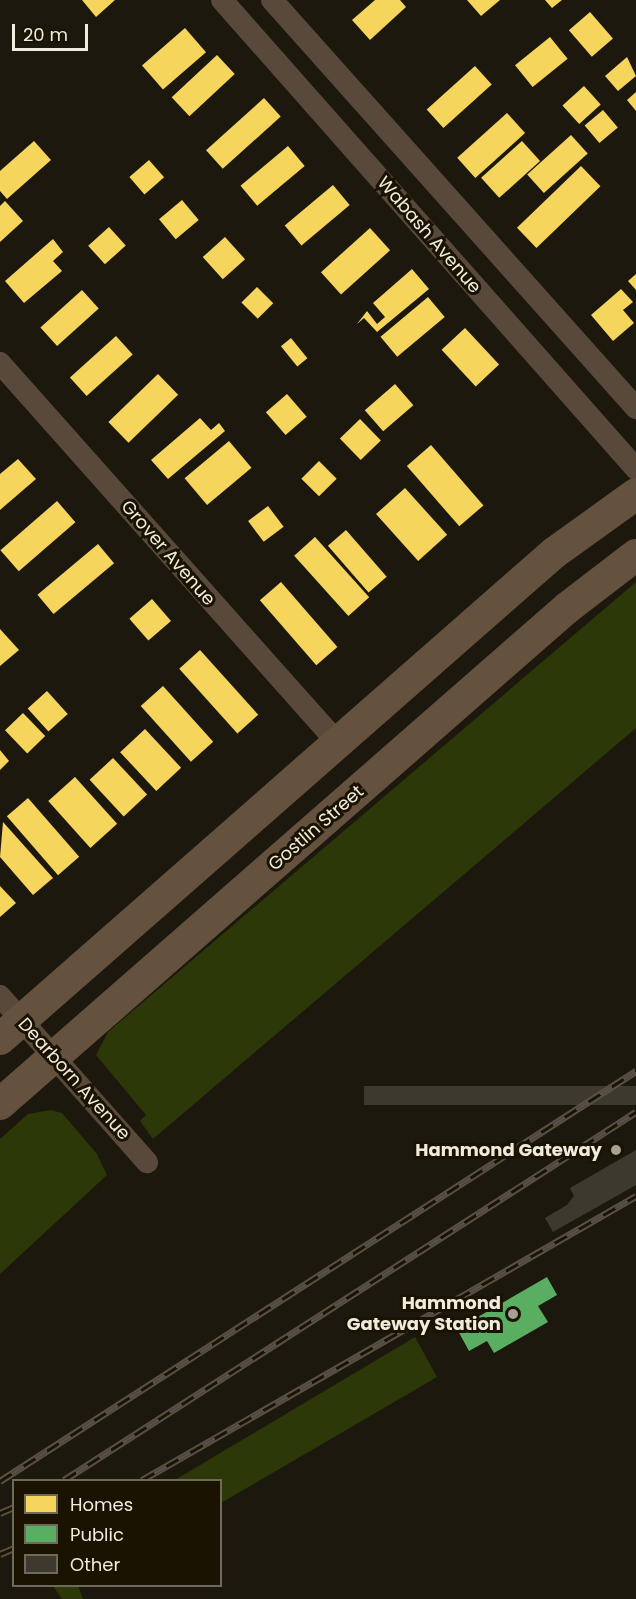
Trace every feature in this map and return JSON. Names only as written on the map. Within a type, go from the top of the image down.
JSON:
[{"type":"main road","points":[[11,1029],[554,553],[636,494]]},
{"type":"main road","name":"Gostlin Street","points":[[0,1104],[567,608],[636,555]]},
{"type":"street","name":"Wabash Avenue","points":[[222,0],[636,470]]},
{"type":"street","points":[[272,0],[636,408]]},
{"type":"street","name":"Grover Avenue","points":[[0,363],[337,742]]},
{"type":"street","name":"Dearborn Avenue","points":[[0,996],[11,1029],[54,1057],[147,1162]]},
{"type":"green space","points":[[636,582],[636,728],[153,1139],[140,1121],[146,1115],[96,1055],[108,1032]]},
{"type":"green space","points":[[51,1110],[62,1113],[97,1154],[107,1175],[0,1274],[0,1139],[28,1114]]},
{"type":"green space","points":[[415,1337],[437,1377],[222,1502],[222,1479],[177,1479]]},
{"type":"green space","points":[[54,1587],[78,1587],[83,1599],[62,1599]]},
{"type":"building: Homes","points":[[82,0],[115,0],[96,17]]},
{"type":"building: Homes","points":[[375,0],[400,0],[406,7],[370,40],[352,20]]},
{"type":"building: Homes","points":[[467,0],[500,0],[481,16]]},
{"type":"building: Homes","points":[[545,0],[562,0],[552,8]]},
{"type":"building: Homes","points":[[590,12],[613,38],[592,57],[569,30]]},
{"type":"building: Homes","points":[[185,28],[206,52],[163,90],[142,65]]},
{"type":"building: Homes","points":[[550,37],[568,59],[533,87],[515,65]]},
{"type":"building: Homes","points":[[217,55],[235,74],[189,116],[172,97]]},
{"type":"building: Homes","points":[[627,57],[636,76],[618,91],[605,76]]},
{"type":"building: Homes","points":[[475,66],[492,85],[443,128],[427,109]]},
{"type":"building: Homes","points":[[584,86],[601,105],[579,124],[562,105]]},
{"type":"building: Homes","points":[[636,92],[636,111],[627,100]]},
{"type":"building: Homes","points":[[264,98],[281,117],[223,169],[206,150]]},
{"type":"building: Homes","points":[[603,110],[618,128],[599,143],[585,125]]},
{"type":"building: Homes","points":[[507,113],[525,133],[475,178],[457,158]]},
{"type":"building: Homes","points":[[571,135],[588,154],[544,193],[527,174]]},
{"type":"building: Homes","points":[[34,141],[51,160],[7,199],[0,191],[0,171]]},
{"type":"building: Homes","points":[[522,141],[540,161],[499,198],[481,178]]},
{"type":"building: Homes","points":[[288,146],[305,166],[257,206],[241,186]]},
{"type":"building: Homes","points":[[149,160],[164,177],[144,194],[129,177]]},
{"type":"building: Homes","points":[[581,166],[600,186],[536,248],[517,228]]},
{"type":"building: Homes","points":[[333,185],[350,205],[301,245],[285,225]]},
{"type":"building: Homes","points":[[182,200],[199,220],[176,239],[159,219]]},
{"type":"building: Homes","points":[[5,201],[23,221],[0,242],[0,206]]},
{"type":"building: Homes","points":[[109,227],[126,246],[105,264],[88,246]]},
{"type":"building: Homes","points":[[370,228],[390,250],[341,294],[321,272]]},
{"type":"building: Homes","points":[[225,237],[245,259],[223,279],[203,257]]},
{"type":"building: Homes","points":[[53,239],[63,252],[53,261],[62,271],[24,303],[5,281]]},
{"type":"building: Homes","points":[[412,269],[429,289],[377,332],[364,318],[357,324],[367,311],[377,324],[385,317],[373,303]]},
{"type":"building: Homes","points":[[636,274],[636,290],[628,281]]},
{"type":"building: Homes","points":[[257,287],[273,303],[258,319],[241,303]]},
{"type":"building: Homes","points":[[621,289],[633,302],[623,310],[634,323],[613,341],[591,315]]},
{"type":"building: Homes","points":[[82,290],[99,309],[57,346],[40,327]]},
{"type":"building: Homes","points":[[428,297],[445,317],[397,357],[381,337]]},
{"type":"building: Homes","points":[[465,328],[499,365],[476,386],[442,350]]},
{"type":"building: Homes","points":[[116,336],[133,355],[87,396],[70,377]]},
{"type":"building: Homes","points":[[291,338],[307,358],[297,366],[281,346]]},
{"type":"building: Homes","points":[[158,374],[178,395],[129,443],[108,422]]},
{"type":"building: Homes","points":[[395,384],[413,405],[383,431],[365,410]]},
{"type":"building: Homes","points":[[287,394],[307,417],[286,435],[266,412]]},
{"type":"building: Homes","points":[[200,418],[211,430],[219,423],[225,431],[168,479],[151,460]]},
{"type":"building: Homes","points":[[360,419],[381,441],[361,460],[340,438]]},
{"type":"building: Homes","points":[[229,441],[251,468],[207,505],[185,478]]},
{"type":"building: Homes","points":[[431,445],[483,505],[459,526],[407,466]]},
{"type":"building: Homes","points":[[18,459],[36,479],[0,510],[0,474]]},
{"type":"building: Homes","points":[[319,461],[337,479],[319,496],[301,479]]},
{"type":"building: Homes","points":[[405,488],[447,535],[418,561],[376,514]]},
{"type":"building: Homes","points":[[57,501],[75,522],[19,571],[0,550]]},
{"type":"building: Homes","points":[[268,506],[284,527],[264,542],[248,521]]},
{"type":"building: Homes","points":[[346,530],[387,577],[369,593],[328,546]]},
{"type":"building: Homes","points":[[315,537],[369,597],[348,616],[294,556]]},
{"type":"building: Homes","points":[[98,544],[114,563],[54,614],[37,595]]},
{"type":"building: Homes","points":[[281,582],[337,647],[316,665],[260,600]]},
{"type":"building: Homes","points":[[152,599],[171,621],[148,641],[129,619]]},
{"type":"building: Homes","points":[[0,629],[19,650],[0,666]]},
{"type":"building: Homes","points":[[200,650],[258,715],[237,733],[179,669]]},
{"type":"building: Homes","points":[[163,686],[213,742],[191,762],[141,706]]},
{"type":"building: Homes","points":[[47,691],[68,714],[48,731],[28,708]]},
{"type":"building: Homes","points":[[23,713],[45,736],[27,753],[5,730]]},
{"type":"building: Homes","points":[[145,729],[181,768],[156,791],[120,752]]},
{"type":"building: Homes","points":[[0,750],[9,761],[0,770]]},
{"type":"building: Homes","points":[[113,758],[147,795],[124,816],[90,780]]},
{"type":"building: Homes","points":[[75,777],[117,824],[90,848],[48,801]]},
{"type":"building: Homes","points":[[28,798],[79,857],[58,875],[7,816]]},
{"type":"building: Homes","points":[[3,822],[53,878],[33,895],[0,857]]},
{"type":"building: Homes","points":[[0,886],[16,903],[0,917]]},
{"type":"building: Public","name":"Hammond Gateway Station","points":[[547,1277],[557,1295],[538,1306],[548,1322],[494,1353],[487,1341],[469,1351],[457,1329]]},
{"type":"building: Other","points":[[364,1086],[636,1086],[636,1105],[364,1105]]},
{"type":"building: Other","points":[[636,1150],[636,1185],[553,1232],[545,1218],[567,1205],[574,1196],[570,1188]]},
{"type":"railway","points":[[0,1481],[636,1071]]},
{"type":"railway","points":[[66,1479],[636,1112]]},
{"type":"railway","points":[[144,1479],[636,1196]]},
{"type":"railway","points":[[0,1513],[12,1508]]},
{"type":"railway","points":[[0,1554],[12,1549]]},
{"type":"place","name":"Hammond Gateway","points":[[616,1150]]},
{"type":"place","name":"Hammond Gateway Station","points":[[513,1314]]}]
